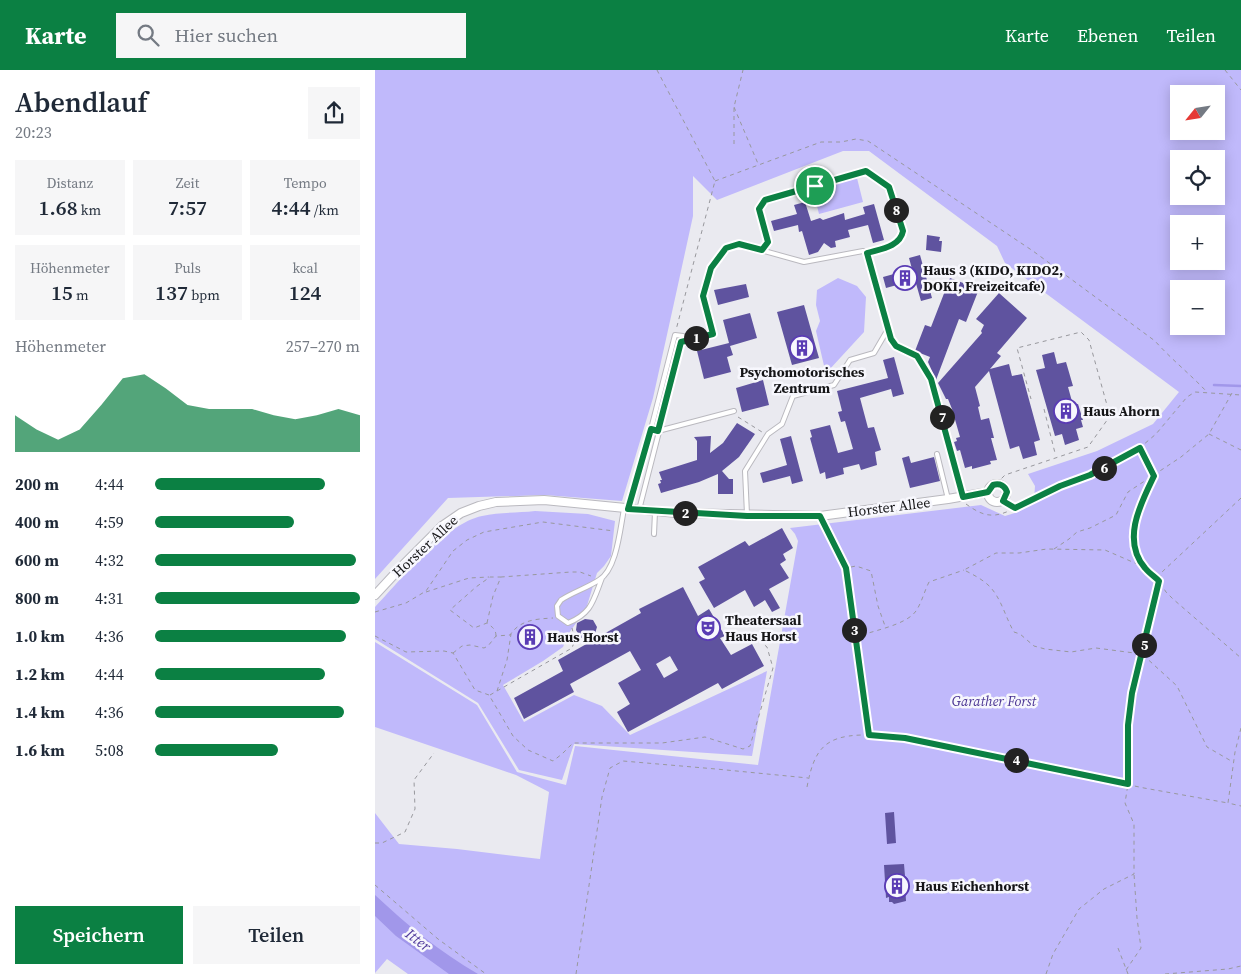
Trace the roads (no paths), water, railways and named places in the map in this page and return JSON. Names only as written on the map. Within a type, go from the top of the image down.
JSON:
[{"type":"street","points":[[996,484],[1002,485],[1006,489],[1003,501],[994,502],[989,498],[988,492],[996,484]]},
{"type":"street","name":"Horster Allee","points":[[375,595],[442,526],[461,513],[496,502],[543,500],[655,512],[747,516],[820,516],[948,500],[988,492]]},
{"type":"lane","points":[[681,342],[713,334],[703,296],[711,268],[726,248],[739,244],[805,262],[863,251],[867,253],[891,339],[896,346],[917,356],[931,379],[963,497]]},
{"type":"lane","points":[[747,516],[745,471],[767,435],[782,424],[793,396],[834,385],[850,360],[874,353],[888,329]]},
{"type":"lane","points":[[600,579],[590,609],[571,623],[558,616],[557,606],[561,600],[600,579],[607,573],[616,556],[626,509],[651,429],[675,334],[683,336],[639,510]]},
{"type":"lane","points":[[651,429],[658,431],[734,410]]},
{"type":"lane","points":[[937,454],[948,500]]},
{"type":"lane","points":[[654,534],[655,512]]},
{"type":"lane","points":[[820,516],[846,568],[869,735]]},
{"type":"water","name":"Itter","points":[[375,895],[424,938],[478,974],[449,974],[396,936],[375,916]]},
{"type":"waterway","points":[[1214,385],[1241,386]]},
{"type":"place","name":"Haus 3 (KIDO, KIDO2, DOKI, Freizeitcafe)","points":[[905,278]]},
{"type":"place","name":"Psychomotorisches Zentrum","points":[[802,348]]},
{"type":"place","name":"Haus Ahorn","points":[[1066,411]]},
{"type":"place","name":"Theatersaal Haus Horst","points":[[708,628]]},
{"type":"place","name":"Haus Horst","points":[[530,637]]},
{"type":"place","name":"Haus Eichenhorst","points":[[897,886]]},
{"type":"park label","name":"Garather Forst","points":[[994,701]]}]
